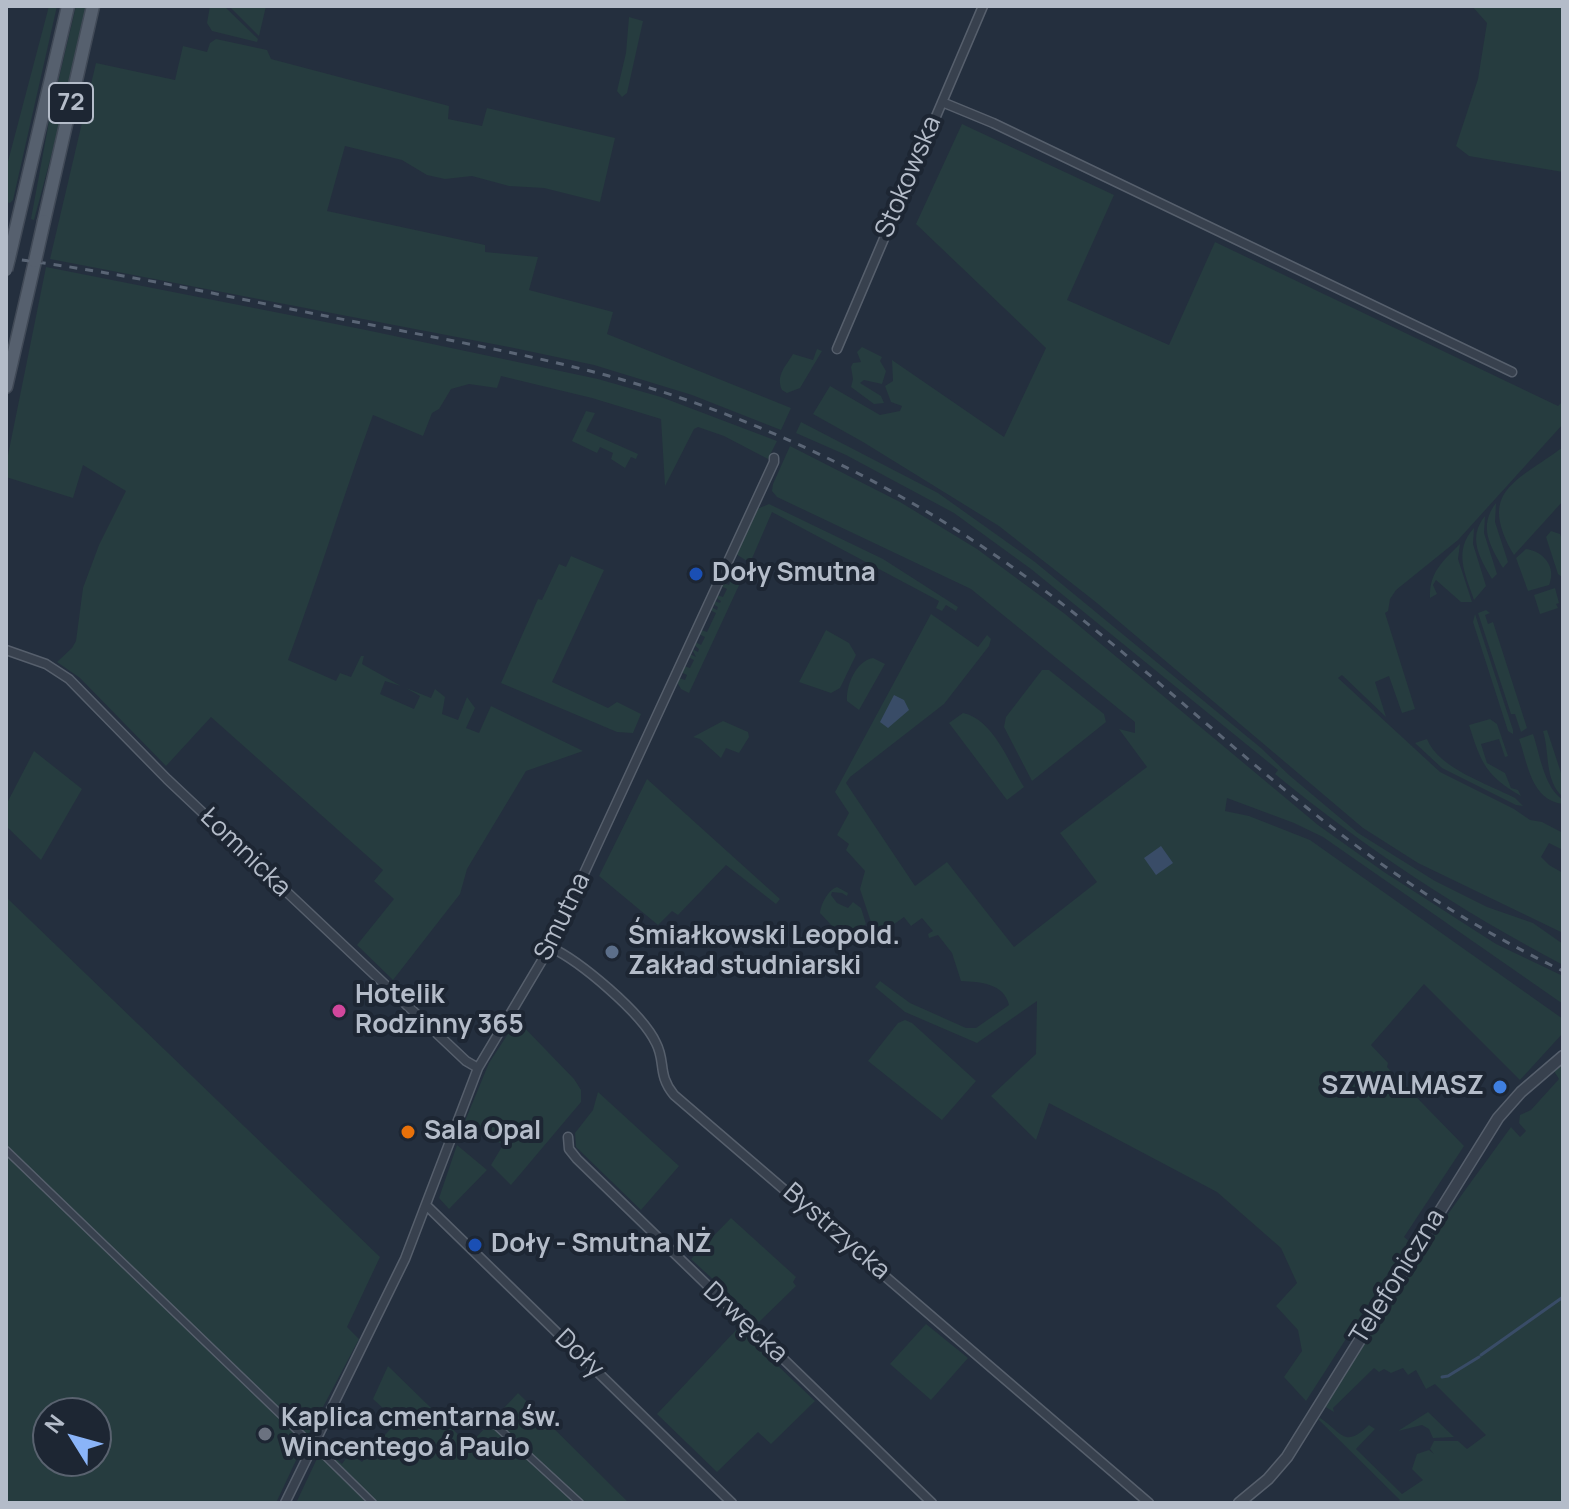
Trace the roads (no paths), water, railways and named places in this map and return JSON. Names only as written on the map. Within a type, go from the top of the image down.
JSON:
[{"type":"main road","name":"72","points":[[7,264],[68,6]]},
{"type":"main road","name":"72","points":[[6,387],[93,6]]},
{"type":"street","name":"Stokowska","points":[[837,349],[983,6]]},
{"type":"street","points":[[942,102],[993,123],[1512,372]]},
{"type":"street","name":"Smutna","points":[[285,1503],[395,1279],[478,1068],[550,947],[774,458]]},
{"type":"street","name":"Łomnicka","points":[[6,650],[46,664],[69,679],[167,779],[371,973],[466,1061],[478,1068]]},
{"type":"street","name":"Bystrzycka","points":[[550,947],[587,971],[648,1028],[659,1047],[663,1079],[674,1095],[1149,1503]]},
{"type":"street","name":"Telefoniczna","points":[[1239,1503],[1268,1479],[1287,1457],[1498,1118],[1527,1087],[1563,1056]]},
{"type":"street","name":"Drwęcka","points":[[568,1137],[569,1149],[577,1159],[932,1503]]},
{"type":"street","points":[[6,1150],[306,1439]]},
{"type":"street","name":"Doły","points":[[426,1205],[732,1503]]},
{"type":"street","points":[[492,1422],[580,1503]]},
{"type":"street","points":[[320,1451],[373,1503]]},
{"type":"water","points":[[894,695],[904,700],[909,710],[888,728],[880,722]]},
{"type":"water","points":[[1161,846],[1173,863],[1156,875],[1144,858]]},
{"type":"waterway","points":[[1481,1355],[1563,1297]]},
{"type":"waterway","points":[[1442,1377],[1479,1357]]},
{"type":"railway","points":[[6,258],[166,284],[574,367],[714,410],[815,452],[912,503],[1005,562],[1127,656],[1285,790],[1353,843],[1410,884],[1470,921],[1563,971]]},
{"type":"place","name":"Doły Smutna","points":[[696,574]]},
{"type":"place","name":"Śmiałkowski Leopold. Zakład studniarski","points":[[612,952]]},
{"type":"place","name":"Hotelik Rodzinny 365","points":[[339,1011]]},
{"type":"place","name":"SZWALMASZ","points":[[1500,1087]]},
{"type":"place","name":"Sala Opal","points":[[408,1132]]},
{"type":"place","name":"Doły - Smutna NŻ","points":[[475,1245]]},
{"type":"place","name":"Kaplica cmentarna św. Wincentego á Paulo","points":[[265,1434]]}]
